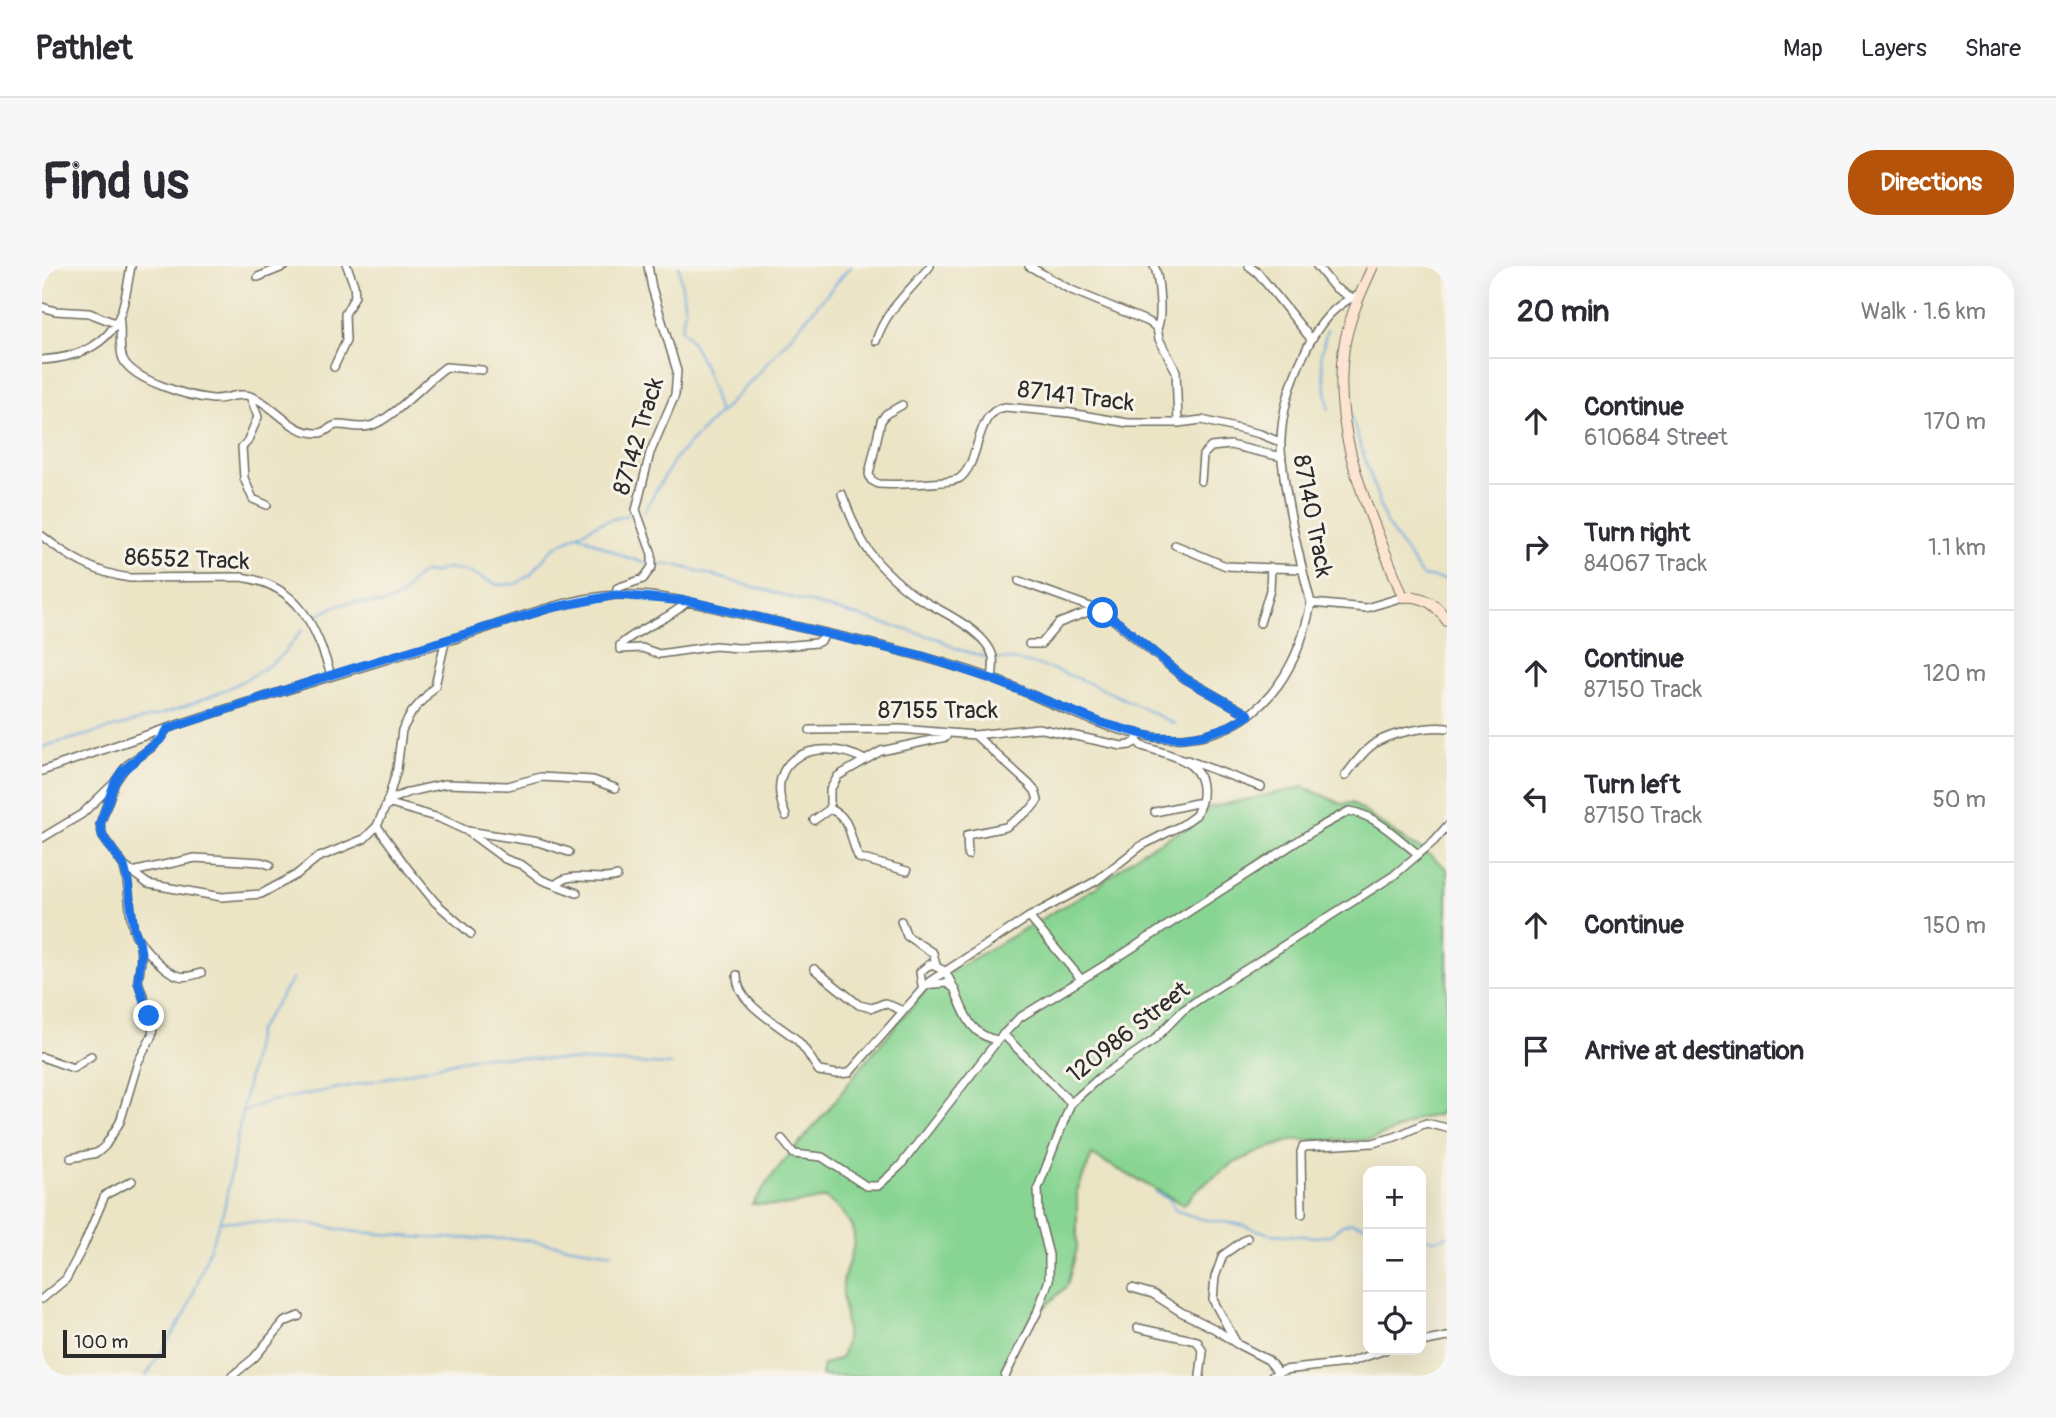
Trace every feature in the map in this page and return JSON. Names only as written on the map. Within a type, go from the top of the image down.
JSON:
[{"type":"main road","points":[[1373,266],[1355,297],[1344,348],[1341,404],[1345,431],[1366,502],[1403,597],[1413,596],[1428,601],[1447,621]]},
{"type":"street","points":[[131,266],[117,320],[122,355],[126,364],[151,382],[201,397],[223,399],[249,396],[260,400],[298,429],[319,433],[336,425],[370,426],[410,399],[446,367],[482,370]]},
{"type":"street","points":[[258,277],[285,266]]},
{"type":"street","points":[[334,366],[346,341],[345,314],[355,296],[347,266]]},
{"type":"street","name":"87142 Track","points":[[616,595],[617,588],[643,579],[652,567],[652,554],[636,510],[650,453],[664,425],[677,387],[676,364],[652,288],[648,266]]},
{"type":"street","points":[[876,341],[883,321],[930,266]]},
{"type":"street","points":[[1029,266],[1069,289],[1149,322],[1157,328]]},
{"type":"street","points":[[1154,266],[1161,313],[1157,328],[1159,339],[1176,371],[1178,423]]},
{"type":"street","points":[[1249,266],[1258,273],[1311,339]]},
{"type":"street","points":[[1317,266],[1334,287],[1355,297]]},
{"type":"street","name":"87140 Track","points":[[1311,603],[1288,510],[1280,442],[1283,415],[1299,364],[1311,339],[1328,316],[1355,297]]},
{"type":"street","points":[[42,307],[55,311],[89,313],[117,320]]},
{"type":"street","points":[[42,360],[73,356],[86,351],[98,344],[117,320]]},
{"type":"street","points":[[249,396],[258,417],[242,447],[244,478],[253,499],[267,505]]},
{"type":"street","name":"87141 Track","points":[[902,405],[884,416],[878,429],[869,474],[871,480],[878,484],[957,480],[965,471],[987,418],[996,409],[1006,407],[1070,413],[1129,424],[1202,420],[1260,434],[1280,442]]},
{"type":"street","points":[[1201,481],[1203,455],[1211,447],[1230,445],[1282,457]]},
{"type":"street","points":[[842,494],[860,538],[884,569],[914,596],[950,614],[987,647],[993,657],[992,679]]},
{"type":"street","name":"86552 Track","points":[[42,536],[87,567],[115,576],[241,577],[278,588],[310,620],[318,635],[331,675]]},
{"type":"street","points":[[1175,545],[1226,566],[1302,569]]},
{"type":"street","points":[[1260,623],[1270,590],[1271,567]]},
{"type":"street","points":[[1019,581],[1096,609],[1119,623],[1184,678],[1249,715]]},
{"type":"street","points":[[42,771],[331,675],[572,602],[616,595],[688,601],[922,656],[992,679],[1138,737],[1192,737],[1220,730],[1249,715],[1272,694],[1287,674],[1301,640],[1311,603],[1366,608],[1403,597]]},
{"type":"street","points":[[688,601],[678,611],[635,632],[620,645],[620,649],[642,648],[659,654],[715,646],[783,646],[816,643],[822,640],[825,634]]},
{"type":"street","points":[[1028,644],[1041,644],[1059,623],[1096,609]]},
{"type":"street","points":[[115,782],[102,815],[100,829],[124,866],[148,884],[222,898],[254,895],[281,885],[317,858],[364,839],[377,826],[397,769],[402,730],[412,712],[435,686],[445,642]]},
{"type":"street","name":"87155 Track","points":[[810,730],[900,729],[975,735],[1038,728],[1122,746],[1130,746],[1138,737]]},
{"type":"street","points":[[1345,776],[1378,741],[1425,728],[1447,729]]},
{"type":"street","points":[[42,838],[82,814],[115,782],[127,765],[151,748],[167,729]]},
{"type":"street","points":[[830,809],[829,794],[832,782],[864,760],[881,751],[957,735]]},
{"type":"street","points":[[968,855],[965,839],[968,834],[1006,827],[1031,809],[1038,800],[1029,784],[975,735]]},
{"type":"street","points":[[1138,737],[1143,747],[1261,787]]},
{"type":"street","points":[[786,816],[778,788],[784,769],[795,757],[803,753],[834,751],[864,760]]},
{"type":"street","points":[[737,975],[738,988],[770,1022],[796,1040],[822,1072],[837,1074],[853,1071],[924,986],[1029,918],[1096,881],[1142,846],[1196,815],[1203,793],[1202,781],[1186,760]]},
{"type":"street","points":[[387,802],[409,792],[445,784],[508,786],[541,777],[593,780],[615,788]]},
{"type":"street","points":[[387,802],[433,816],[467,831],[505,859],[522,864],[542,880],[577,892]]},
{"type":"street","points":[[1155,812],[1201,802]]},
{"type":"street","points":[[814,820],[830,809]]},
{"type":"street","points":[[830,809],[847,821],[858,856],[907,871]]},
{"type":"street","points":[[782,1139],[794,1154],[822,1157],[866,1186],[878,1186],[900,1166],[1000,1037],[1019,1018],[1349,811],[1368,816],[1418,854]]},
{"type":"street","points":[[377,826],[435,902],[471,934]]},
{"type":"street","name":"120986 Street","points":[[1005,1376],[1037,1313],[1049,1280],[1049,1255],[1039,1216],[1038,1188],[1070,1103],[1099,1077],[1154,1040],[1182,1012],[1393,876],[1434,841],[1447,826]]},
{"type":"street","points":[[467,831],[538,842],[569,852]]},
{"type":"street","points":[[132,872],[195,858],[261,862],[270,865]]},
{"type":"street","points":[[71,1158],[97,1153],[106,1146],[120,1122],[140,1056],[152,1036],[153,1025],[138,982],[141,961],[139,941],[134,929],[124,866]]},
{"type":"street","points":[[555,885],[566,878],[603,879],[617,876]]},
{"type":"street","points":[[1029,918],[1081,979]]},
{"type":"street","points":[[901,921],[906,936],[934,955],[936,965]]},
{"type":"street","points":[[139,941],[176,975],[201,973]]},
{"type":"street","points":[[924,986],[919,977],[921,969],[930,964],[945,971],[970,1026],[986,1037],[1000,1037],[1070,1103]]},
{"type":"street","points":[[814,969],[859,1005],[872,1008],[885,1003],[903,1011]]},
{"type":"street","points":[[924,986],[940,982],[954,988]]},
{"type":"street","points":[[42,1057],[73,1068],[90,1056]]},
{"type":"street","points":[[1302,1214],[1303,1147],[1373,1143],[1426,1124],[1447,1128]]},
{"type":"street","points":[[42,1299],[66,1279],[105,1195],[132,1181]]},
{"type":"street","points":[[1237,1344],[1212,1295],[1218,1265],[1223,1255],[1248,1238]]},
{"type":"street","points":[[1132,1288],[1153,1294],[1268,1360],[1275,1374],[1333,1366],[1369,1355]]},
{"type":"street","points":[[232,1376],[254,1359],[285,1322],[299,1316]]},
{"type":"street","points":[[1138,1328],[1197,1341],[1203,1352],[1199,1376]]},
{"type":"street","points":[[1426,1341],[1447,1337]]},
{"type":"green space","points":[[1304,787],[1342,804],[1352,803],[1447,869],[1447,1103],[1437,1115],[1417,1119],[1370,1140],[1293,1140],[1263,1150],[1232,1164],[1196,1190],[1184,1205],[1092,1155],[1077,1191],[1077,1248],[1067,1286],[1028,1323],[1002,1376],[821,1376],[823,1365],[840,1359],[846,1341],[843,1284],[854,1244],[851,1226],[834,1204],[825,1198],[784,1206],[752,1204],[864,1063],[933,982],[1098,886],[1142,851],[1194,824],[1208,808]]},
{"type":"waterway","points":[[679,266],[685,309],[681,329],[700,358],[719,415]]},
{"type":"waterway","points":[[643,513],[676,457],[758,374],[851,266]]},
{"type":"waterway","points":[[1327,330],[1321,355],[1329,410]]},
{"type":"waterway","points":[[1348,407],[1386,523],[1422,576],[1447,580]]},
{"type":"waterway","points":[[315,617],[334,607],[352,602],[384,604],[402,596],[411,582],[424,572],[433,573],[446,568],[466,571],[498,585],[516,584],[531,574],[553,548],[599,523],[628,515]]},
{"type":"waterway","points":[[578,534],[623,556],[648,564]]},
{"type":"waterway","points":[[657,564],[676,565],[939,639],[957,649],[986,657]]},
{"type":"waterway","points":[[42,747],[160,715],[217,693],[274,661],[302,630]]},
{"type":"waterway","points":[[996,659],[1018,661],[1064,673],[1175,724]]},
{"type":"waterway","points":[[146,1376],[187,1311],[224,1209],[257,1032],[293,978]]},
{"type":"waterway","points":[[243,1112],[266,1102],[360,1084],[480,1056],[671,1065]]},
{"type":"waterway","points":[[1155,1192],[1170,1200],[1175,1210],[1201,1219],[1238,1224],[1271,1234],[1318,1237],[1331,1235],[1351,1222],[1363,1225]]},
{"type":"waterway","points":[[220,1221],[312,1224],[348,1231],[426,1238],[517,1239],[613,1253]]},
{"type":"waterway","points":[[1426,1238],[1435,1240],[1447,1236]]},
{"type":"route","points":[[149,1016],[139,989],[141,953],[134,929],[124,866],[103,837],[100,824],[115,782],[122,771],[160,740],[167,729],[331,675],[551,608],[616,595],[688,601],[922,656],[992,679],[1121,730],[1153,737],[1183,738],[1203,735],[1230,726],[1249,715],[1184,678],[1119,623],[1103,613]]}]
